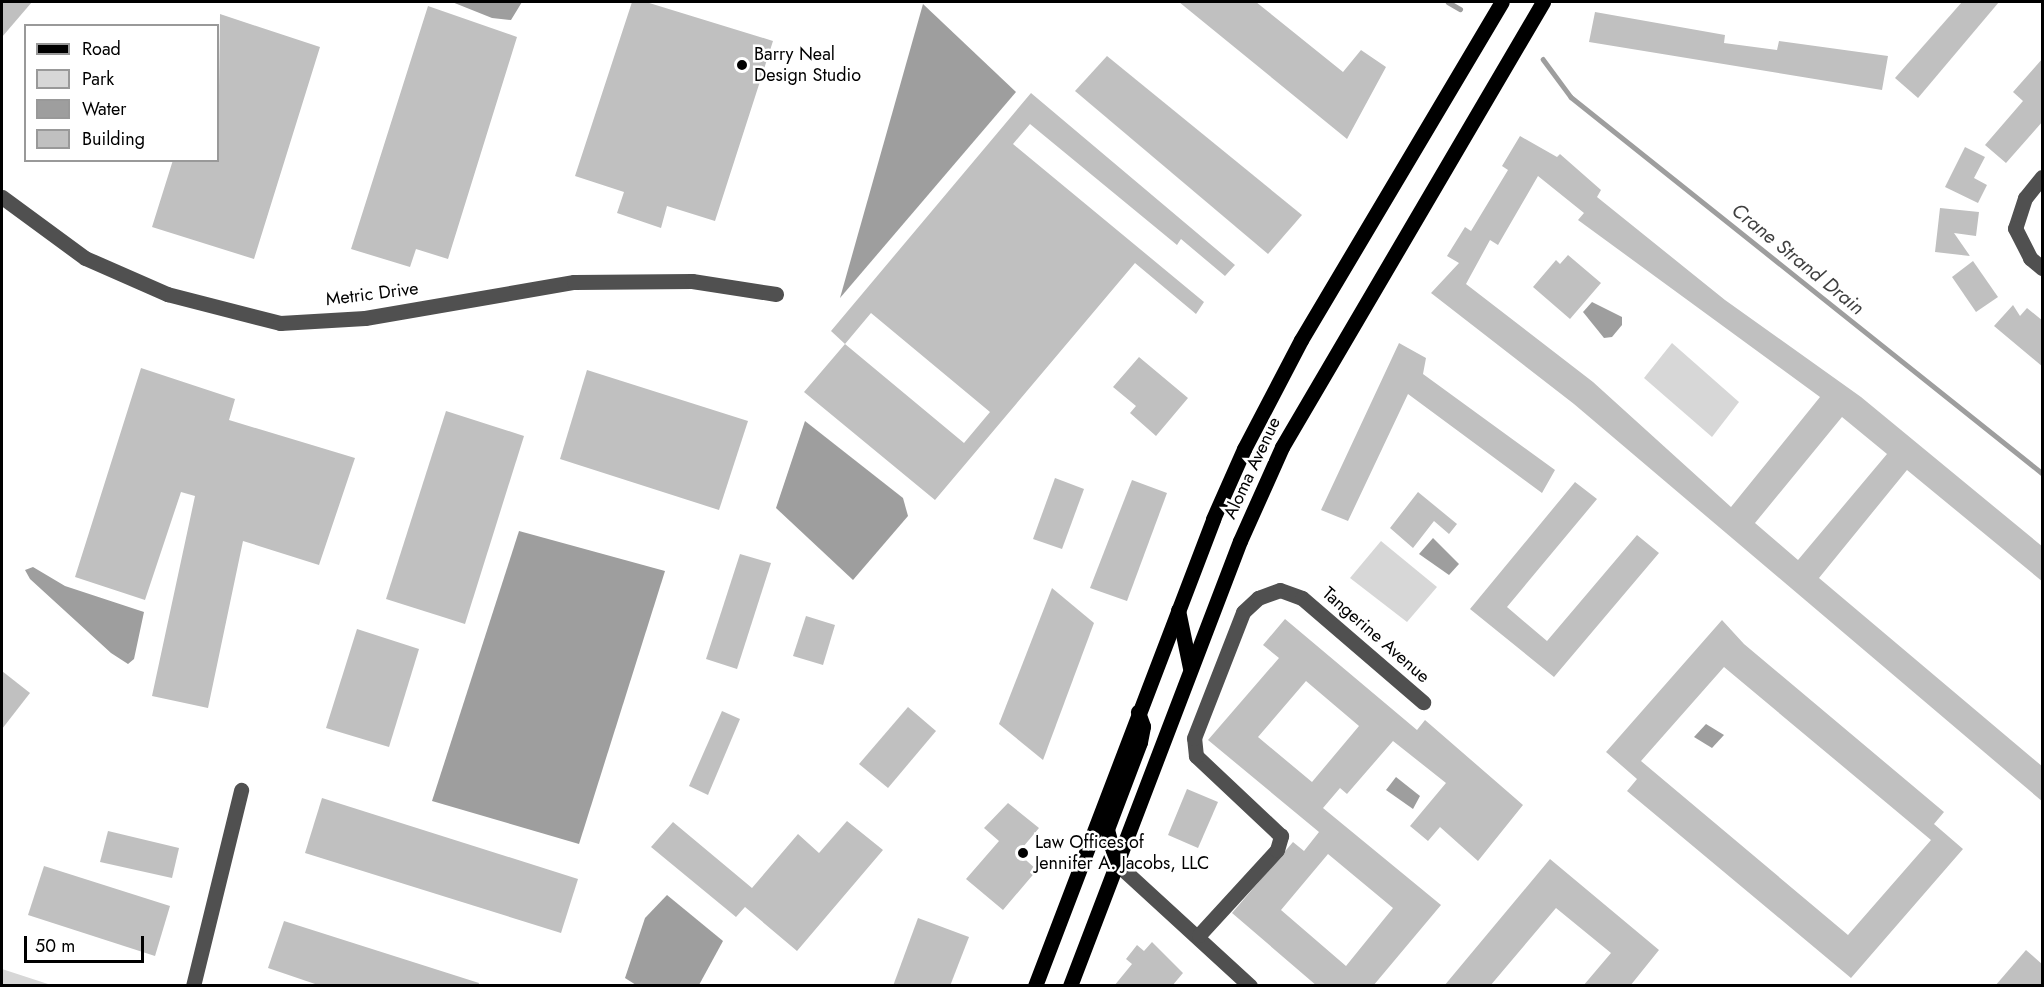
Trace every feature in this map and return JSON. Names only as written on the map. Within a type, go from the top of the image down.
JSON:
[{"type":"main road","name":"Aloma Avenue","points":[[1035,986],[1138,712],[1229,481],[1273,391],[1502,2]]},
{"type":"main road","name":"Aloma Avenue","points":[[1070,986],[1246,525],[1298,417],[1543,2]]},
{"type":"main road","points":[[1178,610],[1190,671]]},
{"type":"main road","points":[[1116,863],[1107,829],[1140,742],[1143,726],[1138,712]]},
{"type":"street","points":[[2043,177],[2025,198],[2015,228],[2030,258],[2043,268]]},
{"type":"street","name":"Metric Drive","points":[[2,196],[85,258],[167,294],[280,322],[365,318],[574,282],[692,281],[776,294]]},
{"type":"street","name":"Tangerine Avenue","points":[[1199,935],[1277,850],[1281,836],[1196,756],[1194,738],[1243,612],[1258,598],[1280,590],[1302,598],[1423,702]]},
{"type":"street","points":[[194,986],[241,790]]},
{"type":"street","points":[[1116,863],[1199,935],[1250,986]]},
{"type":"green space","points":[[1672,343],[1739,402],[1712,437],[1644,378]]},
{"type":"green space","points":[[1381,541],[1437,587],[1407,622],[1350,578]]},
{"type":"green space","points":[[2,969],[48,984],[58,985],[2,985]]},
{"type":"water","points":[[452,2],[522,2],[511,20],[492,18]]},
{"type":"water","points":[[923,4],[1016,92],[840,298]]},
{"type":"water","points":[[1592,302],[1622,317],[1622,325],[1612,337],[1604,338],[1583,312]]},
{"type":"water","points":[[805,421],[903,498],[908,516],[853,580],[776,508]]},
{"type":"water","points":[[519,531],[665,571],[579,844],[432,801]]},
{"type":"water","points":[[1433,538],[1459,564],[1449,575],[1419,554]]},
{"type":"water","points":[[33,567],[65,586],[144,612],[134,659],[128,664],[111,653],[30,579],[25,570]]},
{"type":"water","points":[[1706,724],[1724,735],[1712,748],[1694,737]]},
{"type":"water","points":[[1396,777],[1420,796],[1413,809],[1386,790]]},
{"type":"water","points":[[667,895],[723,941],[699,985],[636,985],[625,978],[645,918]]},
{"type":"building","points":[[2,2],[32,2],[2,37]]},
{"type":"building","points":[[632,2],[646,2],[773,41],[715,221],[667,206],[661,228],[617,213],[624,192],[575,176]]},
{"type":"building","points":[[1179,2],[1256,2],[1343,72],[1361,50],[1386,67],[1347,139]]},
{"type":"building","points":[[1962,2],[1999,2],[1918,98],[1895,78]]},
{"type":"building","points":[[428,6],[517,37],[448,259],[416,249],[410,267],[351,249]]},
{"type":"building","points":[[1595,12],[1725,35],[1724,43],[1777,50],[1779,41],[1888,56],[1882,90],[1589,42]]},
{"type":"building","points":[[220,14],[320,47],[254,259],[152,227],[172,162],[219,162]]},
{"type":"building","points":[[1107,56],[1302,215],[1268,254],[1075,91]]},
{"type":"building","points":[[2043,58],[2043,121],[2006,163],[1985,145],[2023,101],[2013,92]]},
{"type":"building","points":[[1031,93],[1235,265],[1225,276],[1181,239],[1177,245],[1030,124],[1013,144],[1204,302],[1196,314],[1135,263],[935,500],[804,392],[845,344],[831,331]],"holes":[[[871,313],[990,412],[964,443],[845,344]]]},
{"type":"building","points":[[1520,136],[1557,157],[1560,154],[1601,190],[1597,197],[1725,300],[1861,397],[2043,547],[2043,582],[1907,470],[1819,578],[2043,767],[2043,802],[1574,404],[1431,293],[1459,263],[1447,256],[1465,227],[1471,231],[1508,170],[1502,166]],"holes":[[[1538,176],[1584,213],[1578,220],[1820,397],[1731,507],[1593,382],[1466,284],[1490,240],[1498,245]],[[1842,417],[1887,454],[1798,560],[1755,523]]]},
{"type":"building","points":[[1965,147],[1985,157],[1974,178],[1987,185],[1978,203],[1945,187]]},
{"type":"building","points":[[1940,208],[1979,212],[1976,236],[1954,233],[1970,256],[1935,252]]},
{"type":"building","points":[[1568,255],[1601,283],[1570,319],[1533,287],[1556,260],[1560,264]]},
{"type":"building","points":[[1973,261],[1998,297],[1976,312],[1952,277]]},
{"type":"building","points":[[2013,305],[2020,316],[2027,308],[2043,321],[2043,367],[1994,326]]},
{"type":"building","points":[[1399,343],[1426,358],[1423,374],[1555,470],[1542,493],[1408,394],[1348,521],[1321,510]]},
{"type":"building","points":[[1139,357],[1188,398],[1156,436],[1130,413],[1136,406],[1113,387]]},
{"type":"building","points":[[141,368],[235,399],[229,420],[355,458],[319,565],[243,541],[208,708],[152,696],[195,496],[181,492],[145,600],[75,577]]},
{"type":"building","points":[[587,370],[748,421],[719,510],[560,459]]},
{"type":"building","points":[[446,411],[524,436],[465,624],[386,599]]},
{"type":"building","points":[[1055,478],[1084,489],[1062,549],[1033,539]]},
{"type":"building","points":[[1132,480],[1167,493],[1127,601],[1090,588]]},
{"type":"building","points":[[1575,482],[1597,499],[1507,607],[1547,641],[1637,535],[1659,553],[1554,677],[1470,609]]},
{"type":"building","points":[[1418,492],[1457,524],[1449,534],[1434,521],[1413,548],[1390,528]]},
{"type":"building","points":[[740,554],[771,563],[737,669],[706,659]]},
{"type":"building","points":[[1052,588],[1094,623],[1043,760],[999,724]]},
{"type":"building","points":[[806,616],[835,625],[823,665],[793,656]]},
{"type":"building","points":[[1285,619],[1417,730],[1425,720],[1523,805],[1478,861],[1440,827],[1428,841],[1410,826],[1446,783],[1393,741],[1347,794],[1340,788],[1323,808],[1441,905],[1373,986],[1317,986],[1232,913],[1293,842],[1304,851],[1319,832],[1208,740],[1279,658],[1263,645]],"holes":[[[1306,681],[1359,726],[1312,782],[1258,737]],[[1328,854],[1393,908],[1346,966],[1281,910]]]},
{"type":"building","points":[[1722,620],[1744,644],[1944,812],[1934,824],[1963,849],[1851,978],[1627,791],[1637,779],[1606,752]],"holes":[[[1724,667],[1931,840],[1848,935],[1641,761]]]},
{"type":"building","points":[[357,629],[419,649],[389,747],[326,728]]},
{"type":"building","points":[[2,671],[30,693],[2,729]]},
{"type":"building","points":[[908,707],[936,731],[888,788],[859,764]]},
{"type":"building","points":[[722,711],[740,719],[708,795],[689,786]]},
{"type":"building","points":[[1187,789],[1218,802],[1198,848],[1168,835]]},
{"type":"building","points":[[322,798],[578,879],[561,933],[305,853]]},
{"type":"building","points":[[1008,803],[1039,828],[1018,853],[1037,870],[1003,910],[966,879],[999,841],[984,828]]},
{"type":"building","points":[[847,821],[883,850],[797,951],[745,907],[736,917],[651,847],[673,822],[752,888],[798,834],[819,853]]},
{"type":"building","points":[[108,831],[179,848],[172,878],[100,862]]},
{"type":"building","points":[[1550,859],[1659,950],[1630,986],[1583,986],[1611,953],[1556,908],[1490,986],[1444,986]]},
{"type":"building","points":[[44,866],[170,906],[155,956],[28,915]]},
{"type":"building","points":[[918,918],[969,937],[950,986],[893,986]]},
{"type":"building","points":[[284,921],[479,983],[478,986],[321,986],[268,968]]},
{"type":"building","points":[[1152,942],[1183,973],[1172,986],[1114,986],[1132,964],[1126,959],[1137,945],[1144,951]]},
{"type":"building","points":[[2026,950],[2043,965],[2043,986],[1995,986]]},
{"type":"waterway","name":"Crane Strand Drain","points":[[1448,2],[1460,9]]},
{"type":"waterway","name":"Crane Strand Drain","points":[[1543,59],[1571,97],[2042,473]]},
{"type":"place","name":"Barry Neal Design Studio","points":[[742,65]]},
{"type":"place","name":"Law Offices of Jennifer A. Jacobs, LLC","points":[[1023,853]]}]
